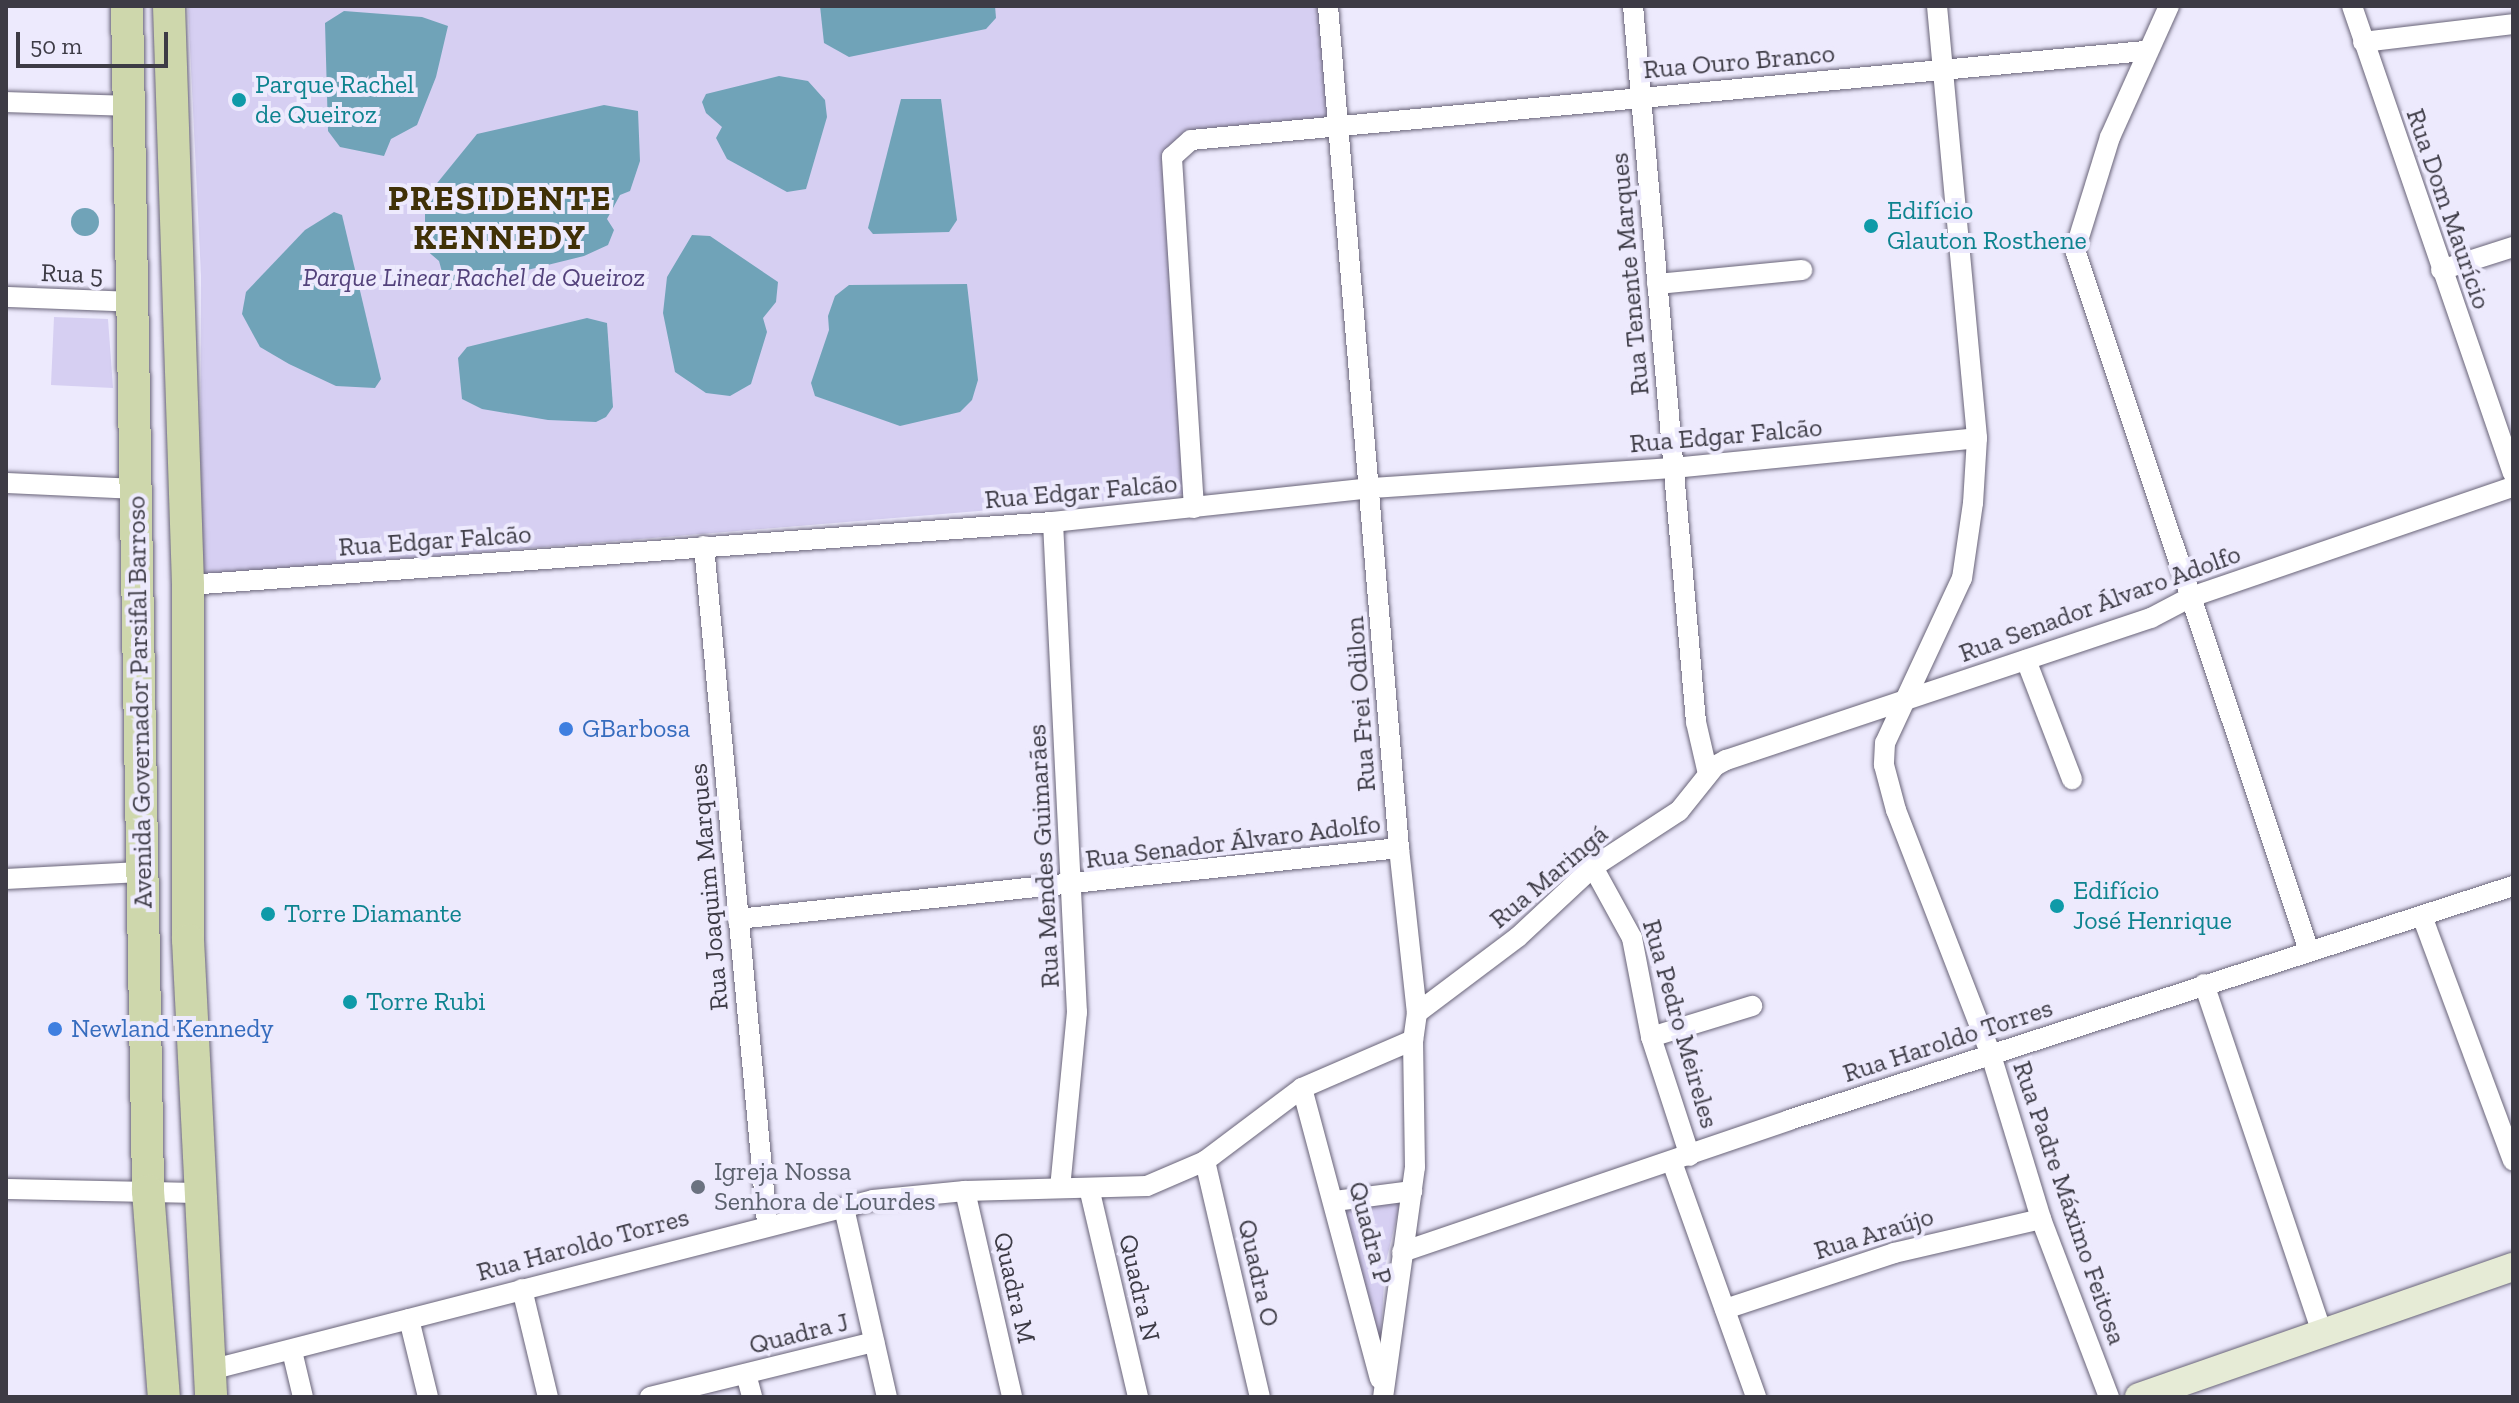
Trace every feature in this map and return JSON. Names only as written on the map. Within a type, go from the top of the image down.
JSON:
[{"type":"main road","name":"Avenida Governador Parsifal Barroso","points":[[127,6],[136,312],[140,872],[148,1191],[164,1397]]},
{"type":"main road","name":"Avenida Governador Parsifal Barroso","points":[[169,6],[188,585],[188,940],[210,1384]]},
{"type":"main road","points":[[136,312],[148,377],[152,551],[164,576],[188,585]]},
{"type":"main road","points":[[2139,1397],[2513,1267]]},
{"type":"street","name":"Rua Frei Odilon","points":[[1328,6],[1399,848],[1417,1013],[1413,1040],[1412,1191],[1383,1394]]},
{"type":"street","name":"Rua Tenente Marques","points":[[1633,6],[1696,722],[1708,774]]},
{"type":"street","name":"Rua Padre Máximo Feitosa","points":[[1937,6],[1977,438],[1962,578],[1909,698],[1885,743],[1884,765],[1896,810],[1991,1055],[2041,1219],[2109,1397]]},
{"type":"street","points":[[2169,6],[2145,51],[2077,232],[2078,268],[2309,951]]},
{"type":"street","name":"Rua Dom Maurício","points":[[2352,6],[2513,473]]},
{"type":"street","points":[[2363,42],[2513,24]]},
{"type":"street","name":"Rua Ouro Branco","points":[[1194,508],[1172,157],[1191,140],[1337,123],[2145,51]]},
{"type":"street","points":[[6,102],[130,106]]},
{"type":"street","points":[[2441,270],[2513,247]]},
{"type":"street","points":[[1657,284],[1802,270]]},
{"type":"street","name":"Rua 5","points":[[6,297],[136,312]]},
{"type":"street","name":"Rua Edgar Falcão","points":[[188,585],[1053,522],[1371,488],[1673,468],[1977,438]]},
{"type":"street","points":[[6,483],[138,489]]},
{"type":"street","name":"Rua Senador Álvaro Adolfo","points":[[1708,774],[1726,760],[2151,618],[2191,597],[2513,487]]},
{"type":"street","name":"Rua Mendes Guimarães","points":[[1053,522],[1077,1012],[1060,1187]]},
{"type":"street","name":"Rua Joaquim Marques","points":[[704,546],[767,1223]]},
{"type":"street","points":[[2026,660],[2072,779]]},
{"type":"street","name":"Rua Maringá","points":[[1417,1013],[1500,951],[1593,867],[1679,811],[1708,774]]},
{"type":"street","name":"Rua Senador Álvaro Adolfo","points":[[738,919],[1073,887],[1399,848]]},
{"type":"street","name":"Rua Pedro Meireles","points":[[1593,867],[1632,938],[1651,1037],[1681,1159],[1725,1309],[1756,1397]]},
{"type":"street","points":[[6,879],[140,872]]},
{"type":"street","name":"Rua Haroldo Torres","points":[[1402,1252],[2204,984],[2513,886]]},
{"type":"street","points":[[2422,916],[2513,1161]]},
{"type":"street","points":[[2204,984],[2322,1332]]},
{"type":"street","points":[[1651,1037],[1752,1006]]},
{"type":"street","name":"Rua Haroldo Torres","points":[[210,1384],[292,1351],[767,1223],[873,1200],[965,1191],[1060,1187],[1090,1192],[1147,1186],[1205,1161],[1302,1088],[1413,1040]]},
{"type":"street","name":"Quadra P","points":[[1302,1088],[1335,1201],[1383,1394]]},
{"type":"street","name":"Quadra O","points":[[1205,1161],[1260,1397]]},
{"type":"street","points":[[6,1189],[199,1193]]},
{"type":"street","name":"Quadra M","points":[[965,1191],[1012,1397]]},
{"type":"street","points":[[1335,1201],[1412,1191]]},
{"type":"street","name":"Quadra N","points":[[1090,1192],[1138,1397]]},
{"type":"street","name":"Quadra J","points":[[650,1397],[874,1342],[844,1208]]},
{"type":"street","name":"Rua Araújo","points":[[1725,1309],[1894,1253],[2041,1219]]},
{"type":"street","points":[[522,1289],[548,1397]]},
{"type":"street","points":[[409,1319],[428,1397]]},
{"type":"street","points":[[874,1342],[887,1397]]},
{"type":"street","points":[[292,1351],[303,1397]]},
{"type":"street","points":[[746,1374],[752,1397]]},
{"type":"green space","name":"Parque Linear Rachel de Queiroz","points":[[188,6],[1319,6],[1330,119],[1191,132],[1162,159],[1184,494],[205,575],[200,571],[201,276]]},
{"type":"green space","points":[[54,317],[108,319],[113,388],[51,385]]},
{"type":"green space","points":[[1401,1199],[1385,1266],[1380,1351],[1344,1210]]},
{"type":"water","points":[[820,6],[995,6],[996,18],[986,29],[849,57],[824,43]]},
{"type":"water","points":[[344,11],[422,17],[448,26],[436,77],[417,125],[391,139],[384,156],[340,147],[328,131],[325,23]]},
{"type":"water","points":[[779,76],[808,81],[825,100],[827,117],[806,189],[787,192],[727,159],[716,138],[722,127],[706,113],[702,102],[706,94]]},
{"type":"water","points":[[901,99],[941,99],[957,220],[949,232],[873,234],[868,228]]},
{"type":"water","points":[[604,105],[638,111],[640,161],[630,191],[620,195],[607,219],[614,230],[608,245],[584,256],[447,290],[439,261],[425,249],[425,198],[477,134]]},
{"type":"water","points":[[85,208],[95,212],[99,222],[95,232],[85,236],[75,232],[71,222],[75,212]]},
{"type":"water","points":[[334,212],[342,215],[381,379],[375,388],[336,386],[289,364],[260,347],[242,314],[246,292],[305,230]]},
{"type":"water","points":[[692,235],[710,236],[778,282],[776,302],[763,318],[767,332],[751,384],[730,396],[706,393],[675,372],[663,313],[667,277]]},
{"type":"water","points":[[967,284],[978,380],[972,400],[960,412],[900,426],[815,396],[811,383],[829,330],[828,316],[835,296],[849,285]]},
{"type":"water","points":[[587,318],[607,323],[613,407],[606,417],[596,422],[548,420],[482,409],[462,399],[458,358],[467,347]]},
{"type":"place","name":"Parque Rachel de Queiroz","points":[[239,100]]},
{"type":"place","name":"Edifício Glauton Rosthene","points":[[1871,226]]},
{"type":"place","name":"GBarbosa","points":[[566,729]]},
{"type":"place","name":"Edifício José Henrique","points":[[2057,906]]},
{"type":"place","name":"Torre Diamante","points":[[268,914]]},
{"type":"place","name":"Torre Rubi","points":[[350,1002]]},
{"type":"place","name":"Newland Kennedy","points":[[55,1029]]},
{"type":"place","name":"Igreja Nossa Senhora de Lourdes","points":[[698,1187]]},
{"type":"district","name":"PRESIDENTE KENNEDY","points":[[500,218]]}]
